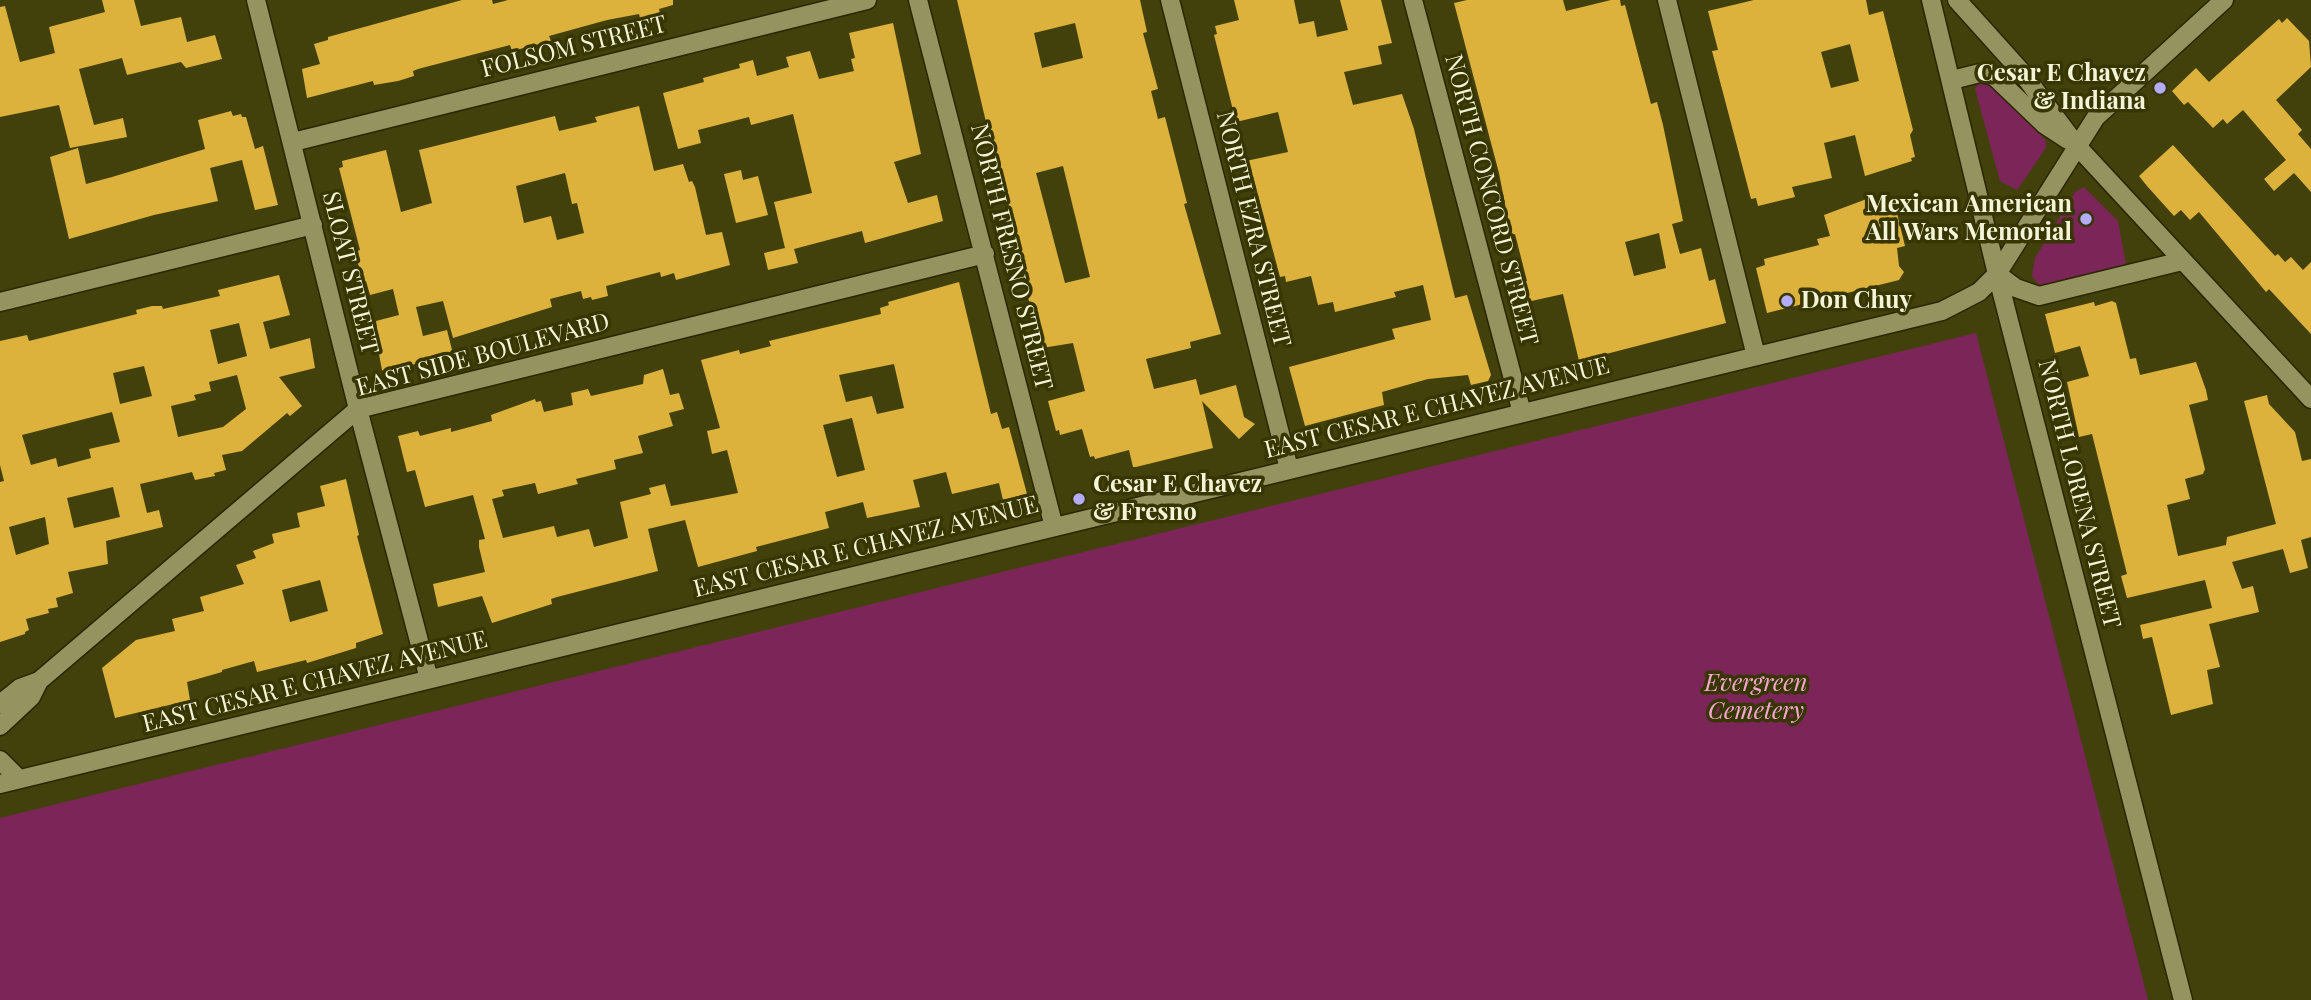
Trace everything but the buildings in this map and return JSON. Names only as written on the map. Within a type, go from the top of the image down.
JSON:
[{"type":"street","name":"SLOAT STREET","points":[[256,0],[358,409],[429,679]]},
{"type":"street","name":"FOLSOM STREET","points":[[293,142],[867,0]]},
{"type":"street","name":"NORTH FRESNO STREET","points":[[918,0],[1054,527]]},
{"type":"street","name":"NORTH EZRA STREET","points":[[1170,0],[1289,470]]},
{"type":"street","name":"NORTH CONCORD STREET","points":[[1413,0],[1522,413]]},
{"type":"street","points":[[1667,0],[1756,356]]},
{"type":"street","name":"NORTH LORENA STREET","points":[[1931,0],[1997,274],[2182,1000]]},
{"type":"street","points":[[1957,0],[2031,83],[2077,146],[2311,399]]},
{"type":"street","name":"EAST CESAR E CHAVEZ AVENUE","points":[[0,784],[1942,311],[1979,292],[1997,274],[2096,117],[2224,0]]},
{"type":"street","points":[[1952,80],[1980,73],[1994,76],[2045,125],[2077,146]]},
{"type":"street","points":[[0,302],[313,225]]},
{"type":"street","name":"EAST SIDE BOULEVARD","points":[[0,704],[20,688],[39,681],[358,409],[985,254]]},
{"type":"street","points":[[1997,274],[2016,288],[2039,296],[2182,261]]},
{"type":"street","name":"EAST SIDE BOULEVARD","points":[[0,726],[31,697],[39,681]]},
{"type":"street","points":[[0,760],[19,779]]},
{"type":"green space","points":[[1980,81],[1995,81],[2046,141],[2046,148],[2017,190],[2000,181],[1975,89]]},
{"type":"green space","points":[[2084,187],[2118,221],[2126,264],[2041,287],[2032,276],[2035,258],[2075,192]]},
{"type":"green space","name":"Evergreen Cemetery","points":[[1976,333],[2148,1000],[0,1000],[0,818]]},
{"type":"place","name":"Cesar E Chavez & Indiana","points":[[2160,88]]},
{"type":"place","name":"Mexican American All Wars Memorial","points":[[2086,219]]},
{"type":"place","name":"Don Chuy","points":[[1787,301]]},
{"type":"place","name":"Cesar E Chavez & Fresno","points":[[1079,499]]}]
